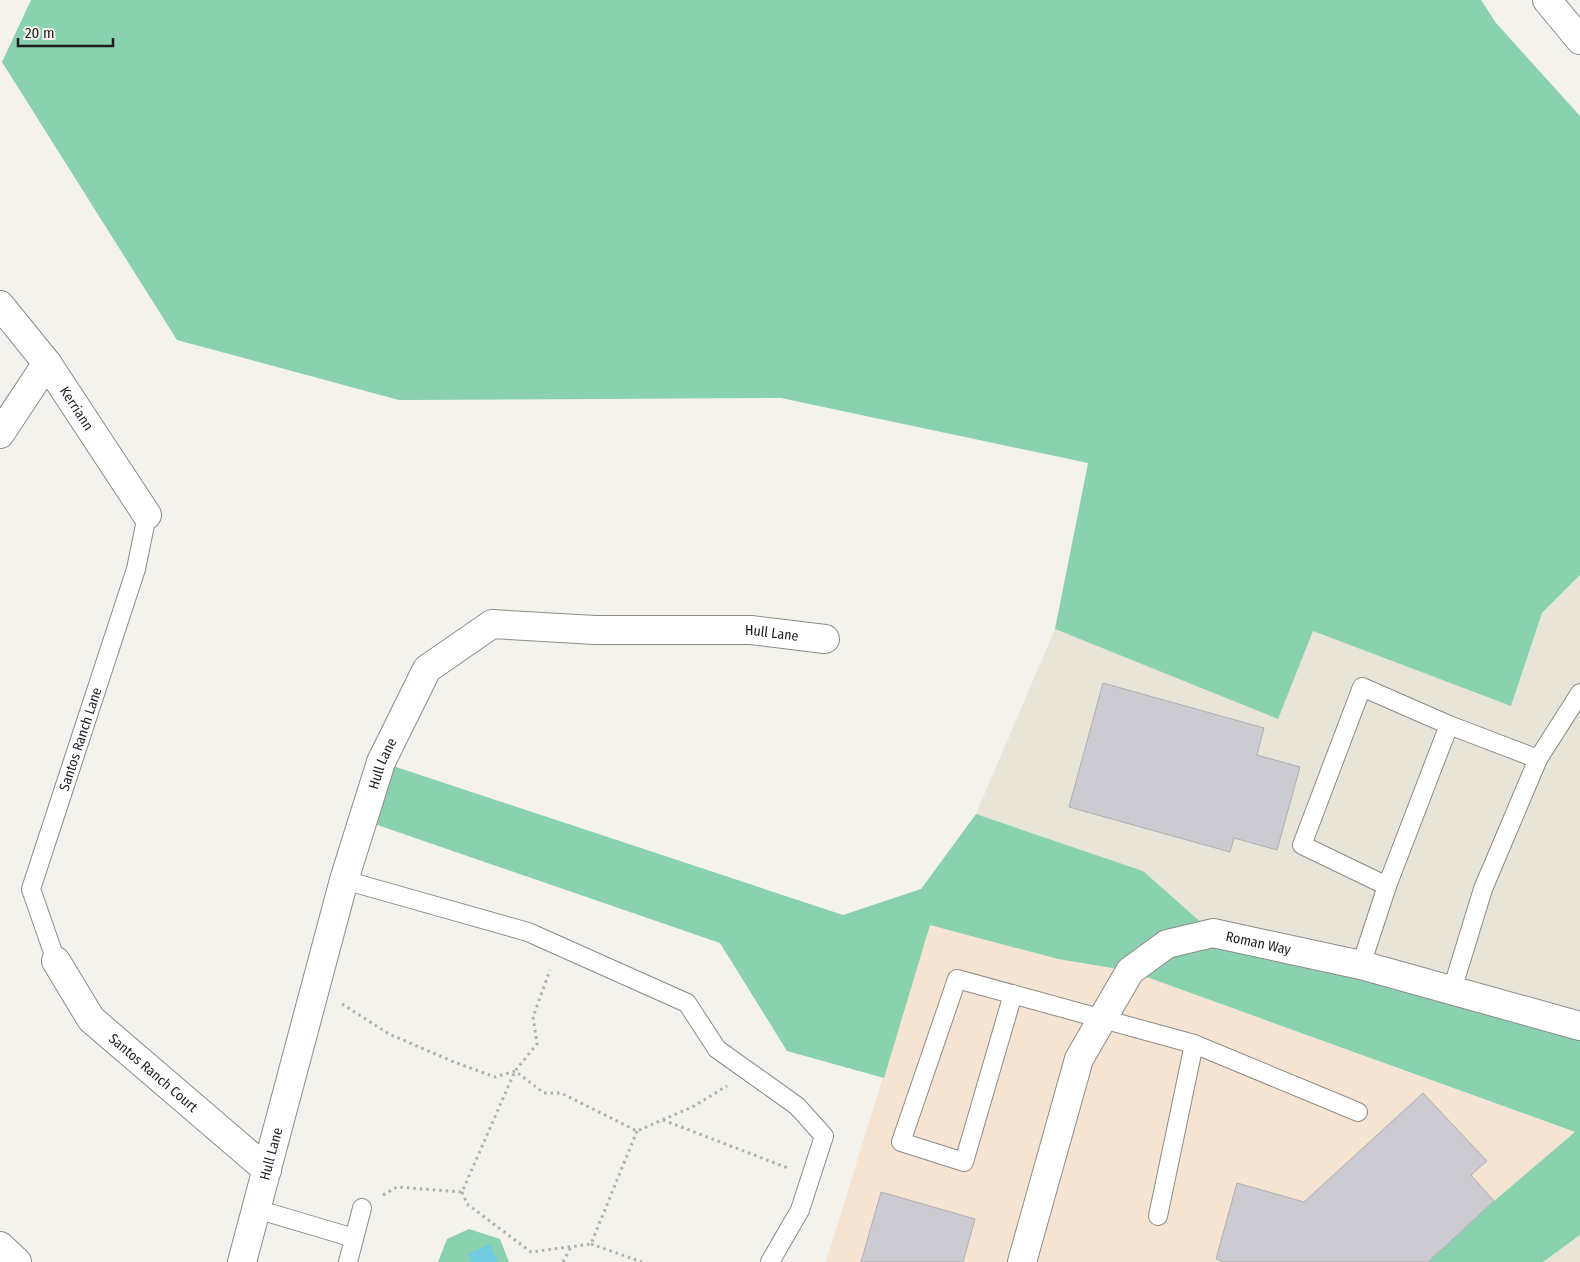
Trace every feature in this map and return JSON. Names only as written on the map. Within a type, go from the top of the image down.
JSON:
[{"type":"street","points":[[1547,0],[1580,40]]},
{"type":"street","name":"Kerriann","points":[[0,305],[47,363],[147,515]]},
{"type":"street","points":[[0,434],[47,363]]},
{"type":"street","name":"Hull Lane","points":[[242,1262],[344,880],[381,762],[427,669],[492,624],[595,630],[751,630],[825,639]]},
{"type":"street","name":"Roman Way","points":[[1022,1262],[1079,1059],[1130,971],[1167,944],[1213,933],[1361,965],[1580,1026]]},
{"type":"street","name":"Santos Ranch Court","points":[[56,960],[92,1019],[267,1170]]},
{"type":"street","points":[[0,1246],[17,1262]]},
{"type":"lane","name":"Santos Ranch Lane","points":[[56,960],[31,889],[136,569],[147,515]]},
{"type":"lane","points":[[1387,886],[1302,845],[1362,687],[1449,725],[1538,760]]},
{"type":"lane","points":[[1452,990],[1483,889],[1538,760],[1580,694]]},
{"type":"lane","points":[[1361,965],[1387,886],[1449,725]]},
{"type":"lane","points":[[344,880],[528,932],[687,1003],[716,1049],[797,1106],[824,1136],[800,1210],[770,1262]]},
{"type":"lane","points":[[1013,994],[964,1162],[901,1142],[957,979],[1103,1018],[1194,1044],[1358,1112]]},
{"type":"lane","points":[[1158,1216],[1194,1044]]},
{"type":"lane","points":[[348,1262],[362,1208]]},
{"type":"lane","points":[[256,1209],[354,1238]]},
{"type":"path","points":[[559,946],[533,1018],[537,1044],[515,1071],[462,1192],[467,1204],[530,1252],[591,1244],[642,1262]]},
{"type":"path","points":[[315,986],[388,1034],[495,1077],[515,1071]]},
{"type":"path","points":[[515,1071],[544,1093],[561,1093],[638,1131]]},
{"type":"path","points":[[591,1244],[638,1131],[694,1106],[749,1072]]},
{"type":"path","points":[[663,1120],[811,1176]]},
{"type":"path","points":[[362,1208],[397,1187],[462,1192]]},
{"type":"path","points":[[563,1262],[571,1246]]},
{"type":"shaded area","points":[[1580,575],[1580,1026],[1213,933],[1143,871],[976,814],[1055,629],[1278,718],[1313,631],[1511,706],[1542,613]]},
{"type":"shaded area","points":[[930,924],[1058,959],[1130,971],[1576,1133],[1494,1201],[1428,1262],[826,1262]]},
{"type":"shaded area","points":[[1580,1235],[1580,1262],[1543,1262]]},
{"type":"green space","points":[[31,0],[1481,0],[1496,23],[1580,116],[1580,575],[1542,613],[1511,706],[1313,631],[1278,719],[1055,629],[1088,463],[781,398],[399,400],[177,340],[2,62]]},
{"type":"green space","points":[[381,762],[843,915],[921,889],[976,814],[1143,871],[1213,933],[1580,1026],[1580,1235],[1543,1262],[1428,1262],[1494,1201],[1575,1132],[1130,971],[1058,959],[930,925],[884,1078],[787,1051],[720,943],[363,820]]},
{"type":"green space","points":[[469,1229],[500,1239],[509,1262],[438,1262],[447,1239]]},
{"type":"water","points":[[490,1244],[498,1262],[471,1262],[468,1254]]},
{"type":"building","points":[[1103,683],[1264,728],[1257,755],[1300,767],[1277,850],[1234,838],[1230,852],[1069,807]]},
{"type":"building","points":[[1423,1093],[1487,1161],[1471,1175],[1494,1201],[1428,1262],[1224,1262],[1216,1259],[1237,1183],[1304,1202]]},
{"type":"building","points":[[881,1192],[975,1219],[963,1262],[861,1262]]}]
